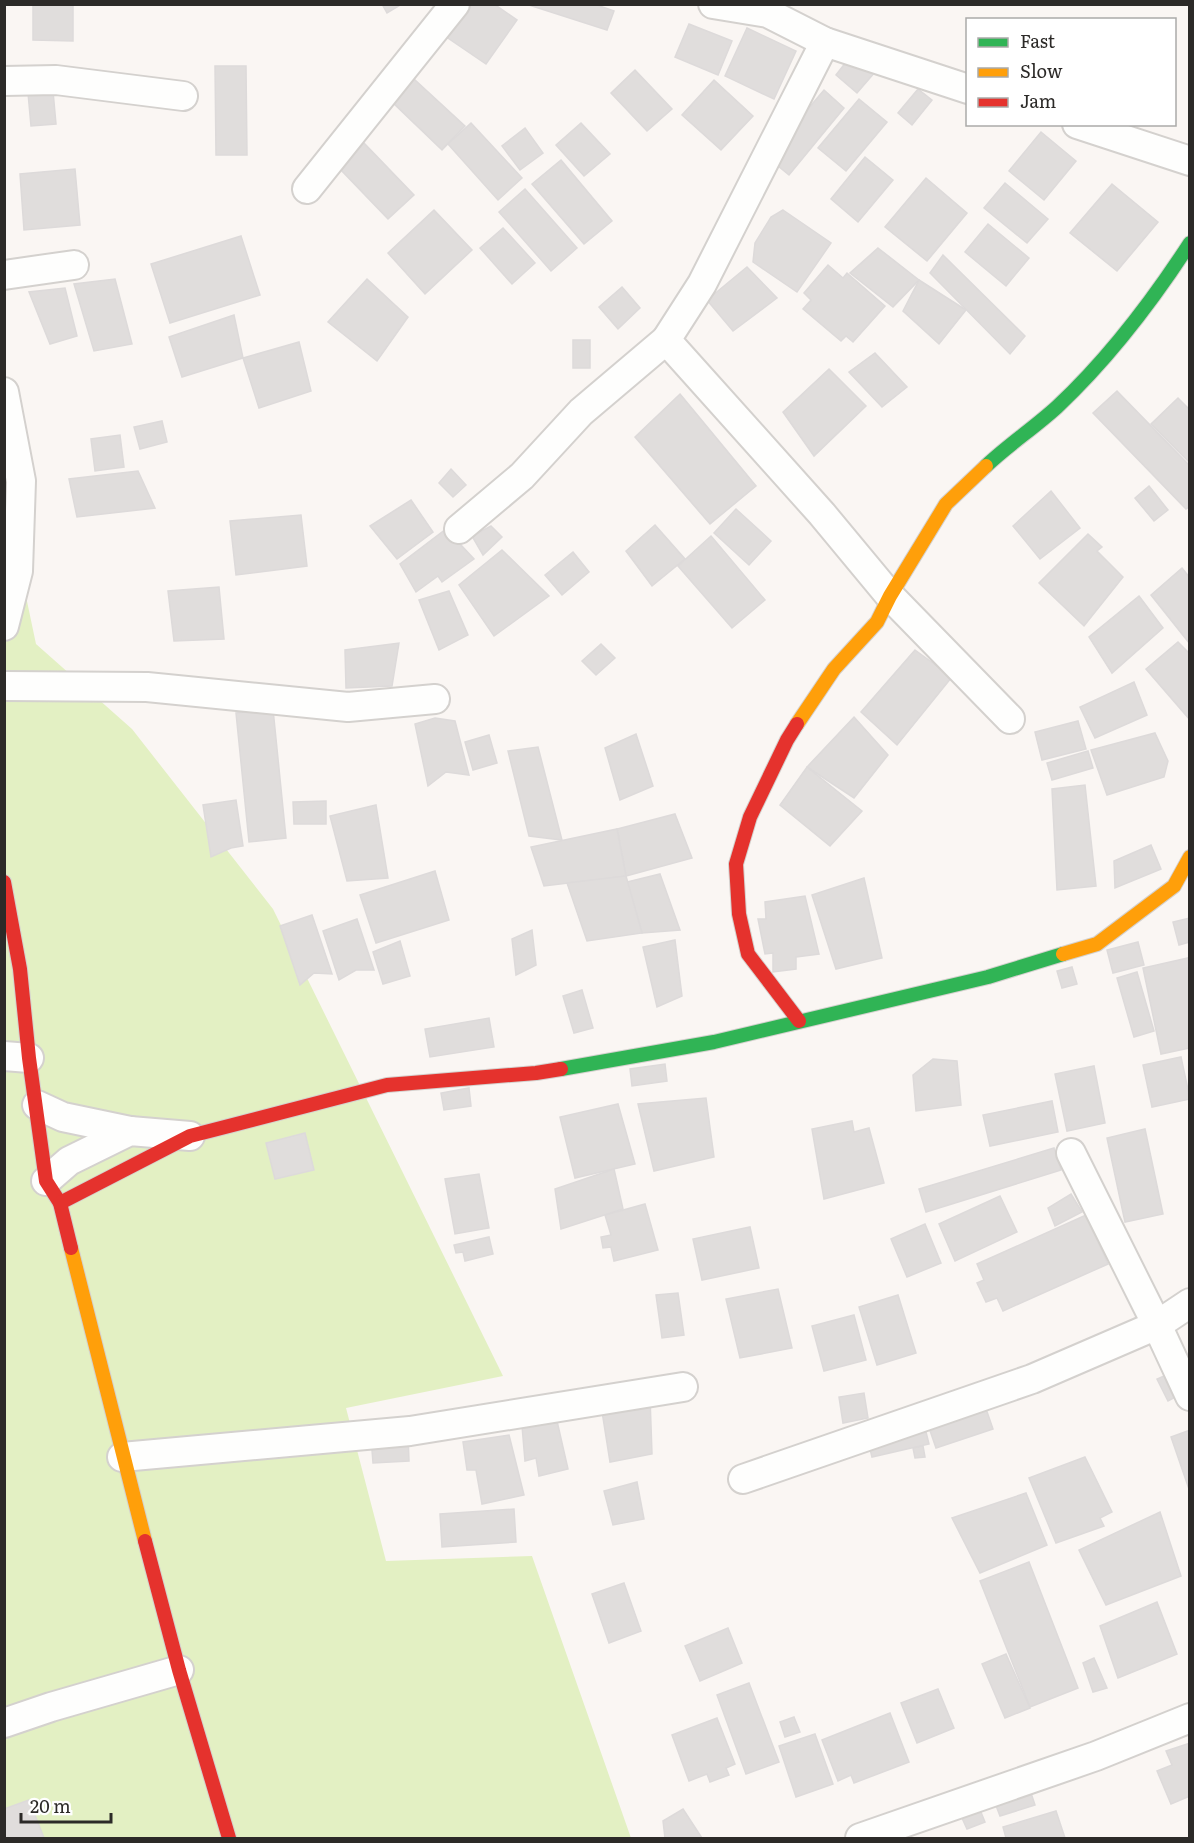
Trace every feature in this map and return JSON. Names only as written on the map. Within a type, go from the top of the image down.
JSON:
[{"type":"street","points":[[307,189],[455,4]]},
{"type":"street","points":[[713,4],[768,13],[825,42],[966,88]]},
{"type":"street","points":[[459,529],[522,476],[581,412],[666,340],[702,284],[825,42]]},
{"type":"street","points":[[4,81],[56,80],[183,96]]},
{"type":"street","points":[[1083,126],[1190,161]]},
{"type":"street","points":[[799,1021],[748,954],[739,914],[736,864],[750,817],[787,740],[834,669],[877,622],[890,596],[946,504],[1007,446],[1056,408],[1096,366],[1163,285],[1190,243]]},
{"type":"street","points":[[4,275],[74,265]]},
{"type":"street","points":[[666,340],[822,514],[890,596],[1010,719]]},
{"type":"street","points":[[4,392],[21,481],[18,571],[4,626]]},
{"type":"street","points":[[4,686],[147,687],[348,707],[435,699]]},
{"type":"street","points":[[53,1192],[190,1136],[387,1085],[536,1072],[714,1042],[988,977],[1097,944],[1174,886],[1190,857]]},
{"type":"street","points":[[4,882],[20,969],[17,1057],[37,1105],[53,1192],[122,1457],[179,1670],[229,1839]]},
{"type":"street","points":[[37,1105],[63,1117],[130,1131],[190,1136]]},
{"type":"street","points":[[53,1192],[69,1161],[130,1131]]},
{"type":"street","points":[[1071,1153],[1158,1325],[1190,1396]]},
{"type":"street","points":[[743,1479],[1032,1378],[1158,1325],[1190,1303]]},
{"type":"street","points":[[122,1457],[410,1431],[683,1387]]},
{"type":"street","points":[[4,1723],[179,1670]]},
{"type":"street","points":[[860,1839],[1096,1756],[1190,1718]]},
{"type":"green space","points":[[4,492],[36,644],[132,729],[273,909],[503,1376],[346,1408],[386,1561],[532,1556],[631,1838],[5,1838]]},
{"type":"building","points":[[33,4],[73,4],[73,41],[33,40]]},
{"type":"building","points":[[382,4],[402,4],[387,13]]},
{"type":"building","points":[[467,4],[494,4],[517,20],[486,64],[445,36]]},
{"type":"building","points":[[594,4],[614,11],[607,30],[529,5]]},
{"type":"building","points":[[689,24],[732,41],[718,75],[675,57]]},
{"type":"building","points":[[747,28],[796,51],[774,99],[725,76]]},
{"type":"building","points":[[853,53],[875,72],[857,93],[836,75]]},
{"type":"building","points":[[215,66],[246,66],[247,155],[216,155]]},
{"type":"building","points":[[635,70],[672,109],[647,131],[611,93]]},
{"type":"building","points":[[414,79],[465,126],[442,150],[392,102]]},
{"type":"building","points":[[714,80],[753,116],[721,150],[682,115]]},
{"type":"building","points":[[918,89],[932,100],[912,125],[898,113]]},
{"type":"building","points":[[824,90],[844,108],[789,175],[767,157]]},
{"type":"building","points":[[53,91],[56,124],[31,126],[28,93]]},
{"type":"building","points":[[859,99],[887,122],[846,171],[818,148]]},
{"type":"building","points":[[471,123],[522,178],[498,200],[448,144]]},
{"type":"building","points":[[581,123],[610,154],[584,176],[556,145]]},
{"type":"building","points":[[525,128],[543,153],[520,170],[502,146]]},
{"type":"building","points":[[1041,132],[1076,161],[1044,200],[1009,171]]},
{"type":"building","points":[[364,143],[414,195],[388,219],[339,168]]},
{"type":"building","points":[[865,157],[893,180],[858,222],[831,199]]},
{"type":"building","points":[[561,160],[612,221],[584,244],[532,184]]},
{"type":"building","points":[[75,169],[80,225],[24,230],[20,174]]},
{"type":"building","points":[[926,178],[967,213],[927,261],[885,227]]},
{"type":"building","points":[[1005,183],[1048,219],[1027,243],[984,208]]},
{"type":"building","points":[[1112,184],[1158,222],[1117,271],[1070,233]]},
{"type":"building","points":[[525,189],[577,248],[551,271],[499,212]]},
{"type":"building","points":[[434,210],[472,250],[425,294],[388,253]]},
{"type":"building","points":[[783,210],[831,243],[797,292],[753,262],[755,243],[771,217]]},
{"type":"building","points":[[988,224],[1029,258],[1006,286],[965,252]]},
{"type":"building","points":[[503,228],[535,263],[512,284],[480,248]]},
{"type":"building","points":[[241,236],[260,295],[170,323],[151,264]]},
{"type":"building","points":[[878,248],[919,280],[893,307],[850,273]]},
{"type":"building","points":[[943,255],[1025,336],[1010,354],[930,273]]},
{"type":"building","points":[[828,265],[843,278],[847,273],[885,306],[853,342],[846,336],[841,341],[803,309],[811,300],[804,293]]},
{"type":"building","points":[[747,267],[777,298],[733,331],[707,300]]},
{"type":"building","points":[[115,279],[132,344],[94,351],[74,284]]},
{"type":"building","points":[[367,279],[408,317],[377,361],[328,322]]},
{"type":"building","points":[[919,280],[966,310],[939,344],[903,311]]},
{"type":"building","points":[[622,287],[640,308],[618,329],[599,307]]},
{"type":"building","points":[[65,288],[77,336],[50,344],[29,292]]},
{"type":"building","points":[[234,315],[243,358],[182,377],[169,337]]},
{"type":"building","points":[[573,340],[590,340],[590,368],[573,368]]},
{"type":"building","points":[[299,342],[311,391],[259,408],[243,358]]},
{"type":"building","points":[[875,353],[907,387],[882,407],[849,372]]},
{"type":"building","points":[[829,369],[866,406],[814,456],[783,412]]},
{"type":"building","points":[[1117,391],[1190,466],[1190,506],[1186,509],[1093,413]]},
{"type":"building","points":[[680,394],[756,486],[710,524],[635,437]]},
{"type":"building","points":[[1178,398],[1190,410],[1190,463],[1151,424]]},
{"type":"building","points":[[162,421],[167,442],[140,449],[134,427]]},
{"type":"building","points":[[120,435],[124,467],[95,471],[91,439]]},
{"type":"building","points":[[451,469],[466,485],[453,497],[439,483]]},
{"type":"building","points":[[138,471],[155,508],[77,517],[69,479]]},
{"type":"building","points":[[1149,486],[1168,510],[1154,521],[1135,498]]},
{"type":"building","points":[[1051,491],[1080,528],[1040,559],[1013,526]]},
{"type":"building","points":[[411,500],[433,532],[397,559],[370,526]]},
{"type":"building","points":[[736,509],[771,541],[749,565],[714,533]]},
{"type":"building","points":[[301,515],[307,566],[236,575],[230,521]]},
{"type":"building","points":[[655,525],[685,559],[652,586],[626,551]]},
{"type":"building","points":[[491,526],[502,537],[483,555],[472,536]]},
{"type":"building","points":[[446,529],[474,559],[442,582],[438,576],[416,592],[400,564]]},
{"type":"building","points":[[1088,534],[1102,547],[1097,551],[1123,577],[1084,626],[1039,583]]},
{"type":"building","points":[[711,536],[765,600],[732,628],[678,566]]},
{"type":"building","points":[[502,550],[549,596],[494,636],[459,585]]},
{"type":"building","points":[[573,552],[589,572],[562,595],[545,575]]},
{"type":"building","points":[[1182,568],[1190,578],[1190,644],[1151,595]]},
{"type":"building","points":[[219,587],[224,639],[174,641],[168,591]]},
{"type":"building","points":[[449,591],[468,635],[439,650],[419,600]]},
{"type":"building","points":[[1139,596],[1163,628],[1112,673],[1089,637]]},
{"type":"building","points":[[1178,642],[1190,654],[1190,720],[1146,669]]},
{"type":"building","points":[[399,643],[392,686],[346,688],[345,650]]},
{"type":"building","points":[[601,644],[615,658],[596,675],[582,661]]},
{"type":"building","points":[[915,650],[952,677],[897,745],[861,712]]},
{"type":"building","points":[[1134,682],[1147,715],[1095,738],[1080,707]]},
{"type":"building","points":[[273,709],[286,838],[249,842],[236,713]]},
{"type":"building","points":[[854,717],[888,755],[854,798],[807,767]]},
{"type":"building","points":[[435,718],[455,721],[469,775],[446,772],[428,786],[415,724]]},
{"type":"building","points":[[1078,721],[1086,749],[1042,760],[1035,732]]},
{"type":"building","points":[[1155,733],[1168,761],[1164,777],[1107,795],[1091,750]]},
{"type":"building","points":[[636,734],[653,786],[620,800],[605,748]]},
{"type":"building","points":[[489,735],[497,763],[473,770],[465,742]]},
{"type":"building","points":[[538,747],[562,840],[529,836],[508,751]]},
{"type":"building","points":[[1088,751],[1093,768],[1052,780],[1047,763]]},
{"type":"building","points":[[807,767],[862,811],[830,846],[780,805]]},
{"type":"building","points":[[1085,785],[1096,886],[1057,890],[1052,789]]},
{"type":"building","points":[[236,800],[243,846],[231,848],[211,857],[203,805]]},
{"type":"building","points":[[326,801],[326,824],[294,824],[293,802]]},
{"type":"building","points":[[376,805],[388,878],[347,881],[330,816]]},
{"type":"building","points":[[675,814],[692,858],[626,876],[617,829]]},
{"type":"building","points":[[617,829],[626,876],[544,886],[531,847]]},
{"type":"building","points":[[1151,845],[1161,869],[1115,888],[1114,861]]},
{"type":"building","points":[[435,871],[449,920],[376,943],[360,895]]},
{"type":"building","points":[[660,874],[680,930],[642,933],[627,882]]},
{"type":"building","points":[[626,876],[642,933],[587,941],[567,883]]},
{"type":"building","points":[[864,878],[882,958],[836,969],[812,895]]},
{"type":"building","points":[[805,896],[819,954],[796,957],[796,969],[773,972],[773,953],[765,954],[758,919],[766,919],[765,902]]},
{"type":"building","points":[[312,915],[332,974],[314,973],[300,985],[280,926]]},
{"type":"building","points":[[1190,918],[1190,942],[1179,945],[1173,922]]},
{"type":"building","points":[[357,919],[374,970],[356,970],[339,980],[323,931]]},
{"type":"building","points":[[532,930],[536,965],[516,975],[512,939]]},
{"type":"building","points":[[675,940],[682,996],[657,1007],[643,947]]},
{"type":"building","points":[[400,941],[410,976],[383,984],[373,952]]},
{"type":"building","points":[[1138,942],[1144,965],[1113,973],[1107,950]]},
{"type":"building","points":[[1188,958],[1190,964],[1190,1048],[1161,1054],[1143,968]]},
{"type":"building","points":[[1072,967],[1077,984],[1062,988],[1057,971]]},
{"type":"building","points":[[1137,972],[1154,1031],[1134,1037],[1117,978]]},
{"type":"building","points":[[582,990],[593,1028],[574,1033],[563,996]]},
{"type":"building","points":[[489,1018],[494,1047],[430,1057],[425,1029]]},
{"type":"building","points":[[1181,1057],[1190,1099],[1152,1107],[1143,1065]]},
{"type":"building","points":[[933,1059],[957,1061],[961,1105],[916,1111],[913,1075]]},
{"type":"building","points":[[665,1064],[667,1081],[632,1086],[630,1069]]},
{"type":"building","points":[[1094,1066],[1105,1123],[1067,1131],[1055,1074]]},
{"type":"building","points":[[469,1088],[471,1106],[444,1110],[441,1093]]},
{"type":"building","points":[[706,1098],[714,1157],[654,1171],[638,1104]]},
{"type":"building","points":[[1052,1101],[1058,1132],[990,1146],[983,1115]]},
{"type":"building","points":[[618,1104],[635,1164],[575,1178],[560,1117]]},
{"type":"building","points":[[852,1121],[854,1132],[869,1128],[884,1183],[824,1199],[812,1129]]},
{"type":"building","points":[[1145,1129],[1163,1214],[1125,1222],[1107,1138]]},
{"type":"building","points":[[305,1133],[314,1170],[275,1179],[266,1143]]},
{"type":"building","points":[[1054,1148],[1061,1170],[926,1212],[919,1189]]},
{"type":"building","points":[[614,1169],[623,1209],[561,1229],[555,1189]]},
{"type":"building","points":[[479,1174],[489,1228],[455,1234],[445,1179]]},
{"type":"building","points":[[1071,1194],[1082,1212],[1055,1226],[1048,1208]]},
{"type":"building","points":[[1000,1196],[1017,1232],[955,1261],[939,1224]]},
{"type":"building","points":[[645,1204],[658,1250],[614,1261],[611,1247],[603,1248],[601,1237],[611,1235],[605,1215]]},
{"type":"building","points":[[1086,1215],[1108,1264],[1003,1311],[997,1298],[986,1302],[977,1283],[984,1280],[977,1264]]},
{"type":"building","points":[[925,1224],[941,1263],[907,1277],[891,1239]]},
{"type":"building","points":[[750,1227],[759,1268],[702,1280],[693,1239]]},
{"type":"building","points":[[489,1237],[493,1254],[465,1261],[463,1252],[456,1253],[454,1245]]},
{"type":"building","points":[[778,1289],[792,1348],[740,1358],[726,1299]]},
{"type":"building","points":[[678,1293],[684,1335],[662,1338],[656,1295]]},
{"type":"building","points":[[898,1295],[916,1353],[877,1365],[859,1307]]},
{"type":"building","points":[[854,1315],[866,1360],[824,1371],[812,1326]]},
{"type":"building","points":[[1173,1372],[1183,1393],[1168,1401],[1157,1379]]},
{"type":"building","points":[[864,1393],[868,1418],[843,1423],[839,1397]]},
{"type":"building","points":[[650,1397],[652,1454],[610,1462],[601,1405]]},
{"type":"building","points":[[983,1400],[993,1429],[936,1448],[926,1419]]},
{"type":"building","points":[[922,1416],[929,1444],[872,1457],[865,1429]]},
{"type":"building","points":[[557,1421],[568,1469],[539,1476],[536,1458],[525,1461],[522,1426]]},
{"type":"building","points":[[1190,1430],[1190,1488],[1189,1489],[1171,1437]]},
{"type":"building","points":[[408,1435],[409,1461],[373,1463],[371,1437]]},
{"type":"building","points":[[509,1435],[524,1495],[482,1504],[476,1470],[467,1470],[463,1442]]},
{"type":"building","points":[[923,1446],[925,1457],[915,1458],[913,1448]]},
{"type":"building","points":[[1085,1457],[1112,1512],[1100,1518],[1104,1526],[1056,1543],[1029,1478]]},
{"type":"building","points":[[637,1482],[644,1519],[613,1525],[604,1491]]},
{"type":"building","points":[[1026,1493],[1047,1545],[980,1573],[952,1518]]},
{"type":"building","points":[[514,1509],[516,1542],[442,1547],[440,1514]]},
{"type":"building","points":[[1160,1512],[1181,1576],[1106,1605],[1079,1550]]},
{"type":"building","points":[[1029,1562],[1078,1688],[1030,1707],[980,1581]]},
{"type":"building","points":[[624,1583],[641,1631],[609,1643],[592,1594]]},
{"type":"building","points":[[1157,1602],[1177,1654],[1118,1678],[1100,1626]]},
{"type":"building","points":[[728,1628],[742,1663],[700,1681],[685,1646]]},
{"type":"building","points":[[1006,1654],[1030,1708],[1005,1718],[982,1664]]},
{"type":"building","points":[[1094,1658],[1107,1688],[1093,1692],[1083,1663]]},
{"type":"building","points":[[749,1683],[779,1762],[746,1774],[717,1695]]},
{"type":"building","points":[[938,1689],[954,1728],[917,1743],[901,1703]]},
{"type":"building","points":[[890,1713],[909,1762],[854,1783],[851,1775],[838,1781],[822,1740]]},
{"type":"building","points":[[794,1717],[800,1732],[785,1737],[780,1722]]},
{"type":"building","points":[[717,1718],[735,1764],[726,1768],[729,1775],[710,1782],[707,1774],[689,1781],[672,1735]]},
{"type":"building","points":[[815,1734],[833,1784],[796,1797],[779,1746]]},
{"type":"building","points":[[1190,1743],[1190,1796],[1171,1804],[1157,1771],[1172,1765],[1166,1751]]},
{"type":"building","points":[[1028,1784],[1035,1805],[1000,1816],[992,1795]]},
{"type":"building","points":[[29,1800],[44,1838],[5,1838],[4,1809]]},
{"type":"building","points":[[976,1800],[985,1822],[967,1829],[957,1807]]},
{"type":"building","points":[[683,1809],[702,1838],[665,1838],[663,1821]]},
{"type":"building","points":[[1056,1811],[1065,1838],[1006,1838],[1003,1827]]},
{"type":"traffic: fast","points":[[986,466],[1057,407],[1093,370],[1145,308],[1190,243]]},
{"type":"traffic: fast","points":[[561,1069],[714,1042],[988,977],[1063,954]]},
{"type":"traffic: slow","points":[[797,724],[834,669],[877,622],[890,596],[946,504],[986,466]]},
{"type":"traffic: slow","points":[[1063,954],[1097,944],[1174,886],[1190,857]]},
{"type":"traffic: slow","points":[[71,1248],[145,1541]]},
{"type":"traffic: jam","points":[[797,724],[750,817],[736,864],[739,914],[748,954],[799,1021]]},
{"type":"traffic: jam","points":[[4,882],[20,969],[29,1058],[46,1181],[60,1203],[71,1248]]},
{"type":"traffic: jam","points":[[60,1203],[190,1136],[387,1085],[561,1069]]},
{"type":"traffic: jam","points":[[145,1541],[179,1670],[229,1838]]}]
